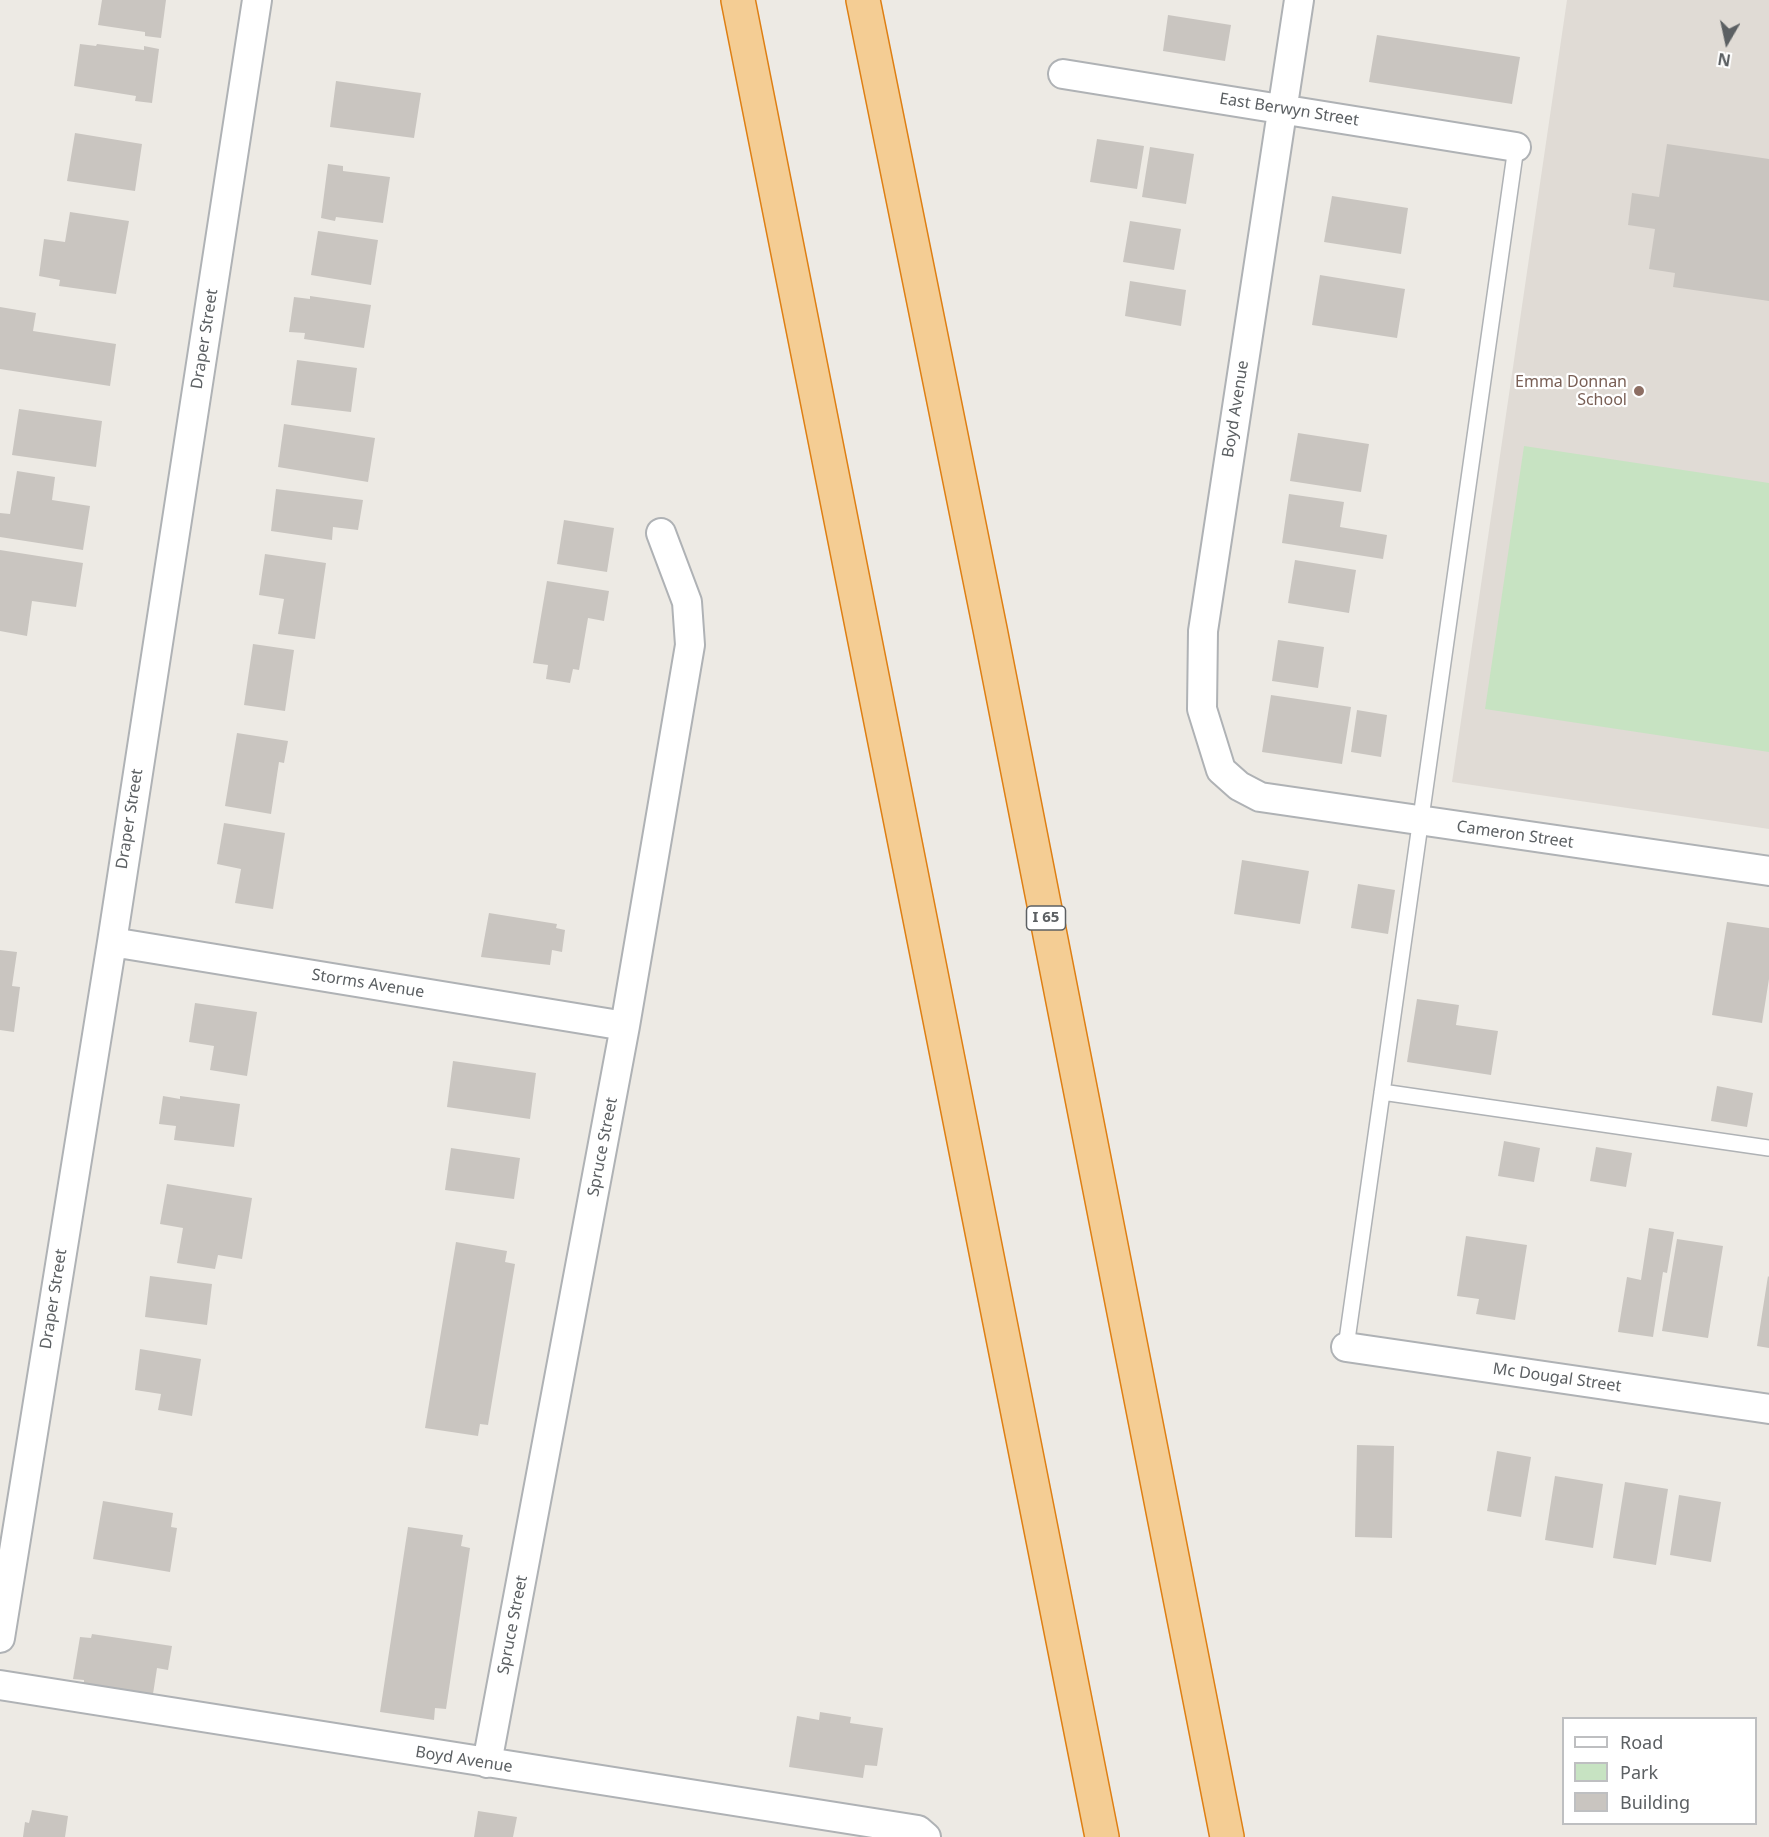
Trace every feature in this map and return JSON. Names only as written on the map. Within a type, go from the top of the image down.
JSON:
[{"type":"highway","points":[[738,0],[1102,1837]]},
{"type":"highway","name":"I 65","points":[[863,0],[985,606],[1227,1837]]},
{"type":"street","name":"Draper Street","points":[[0,1638],[257,0]]},
{"type":"street","name":"Boyd Avenue","points":[[1260,797],[1239,786],[1221,770],[1202,709],[1203,631],[1299,0]]},
{"type":"street","name":"East Berwyn Street","points":[[1063,74],[1516,147]]},
{"type":"street","name":"Spruce Street","points":[[487,1763],[626,1026],[690,645],[687,602],[661,533]]},
{"type":"street","name":"Cameron Street","points":[[1260,797],[1769,871]]},
{"type":"street","name":"Storms Avenue","points":[[111,942],[626,1026]]},
{"type":"street","name":"Mc Dougal Street","points":[[1346,1347],[1769,1409]]},
{"type":"street","name":"Boyd Avenue","points":[[0,1684],[918,1830],[926,1837]]},
{"type":"lane","points":[[1346,1347],[1516,147]]},
{"type":"lane","points":[[1382,1092],[1769,1148]]},
{"type":"shaded area","name":"Emma Donnan School","points":[[1567,0],[1769,0],[1769,829],[1452,782]]},
{"type":"green space","points":[[1524,446],[1769,483],[1769,752],[1485,709]]},
{"type":"building","points":[[102,0],[166,0],[161,38],[145,36],[145,32],[98,25]]},
{"type":"building","points":[[1168,15],[1231,25],[1225,61],[1163,51]]},
{"type":"building","points":[[1377,35],[1520,57],[1512,104],[1369,82]]},
{"type":"building","points":[[80,44],[144,50],[144,46],[159,49],[152,103],[135,101],[136,96],[74,86]]},
{"type":"building","points":[[336,81],[421,93],[414,138],[330,127]]},
{"type":"building","points":[[75,133],[142,144],[135,191],[67,181]]},
{"type":"building","points":[[1097,139],[1144,146],[1137,189],[1090,182]]},
{"type":"building","points":[[1667,144],[1769,159],[1769,301],[1673,287],[1675,273],[1649,269],[1655,229],[1628,225],[1632,193],[1659,197]]},
{"type":"building","points":[[1150,147],[1194,154],[1186,204],[1142,197]]},
{"type":"building","points":[[328,164],[343,166],[343,171],[390,177],[383,223],[336,217],[335,221],[321,218]]},
{"type":"building","points":[[1332,196],[1408,208],[1401,254],[1324,242]]},
{"type":"building","points":[[70,212],[129,221],[116,294],[59,286],[60,280],[39,276],[44,239],[65,242]]},
{"type":"building","points":[[1130,221],[1181,229],[1174,270],[1123,262]]},
{"type":"building","points":[[318,231],[378,240],[371,285],[311,275]]},
{"type":"building","points":[[1320,275],[1405,289],[1397,338],[1312,325]]},
{"type":"building","points":[[1130,281],[1186,290],[1181,326],[1125,316]]},
{"type":"building","points":[[310,296],[371,305],[364,348],[304,339],[305,333],[289,332],[294,297],[310,299]]},
{"type":"building","points":[[0,307],[36,313],[33,331],[116,344],[110,386],[0,369]]},
{"type":"building","points":[[297,360],[357,368],[351,412],[291,405]]},
{"type":"building","points":[[19,409],[102,421],[96,467],[12,455]]},
{"type":"building","points":[[284,424],[375,438],[368,482],[278,467]]},
{"type":"building","points":[[1298,433],[1369,444],[1361,492],[1290,481]]},
{"type":"building","points":[[17,471],[55,477],[52,500],[90,506],[83,550],[0,537],[0,513],[10,514]]},
{"type":"building","points":[[276,489],[363,500],[358,530],[333,527],[332,540],[271,531]]},
{"type":"building","points":[[1289,494],[1344,502],[1340,527],[1387,535],[1383,559],[1282,543]]},
{"type":"building","points":[[564,520],[614,528],[607,572],[557,564]]},
{"type":"building","points":[[0,550],[83,563],[76,607],[32,601],[27,636],[0,631]]},
{"type":"building","points":[[265,554],[326,563],[315,639],[278,634],[284,599],[259,595]]},
{"type":"building","points":[[1295,560],[1356,570],[1349,613],[1288,603]]},
{"type":"building","points":[[547,581],[609,591],[604,621],[588,618],[579,670],[573,669],[570,683],[546,679],[548,665],[533,663]]},
{"type":"building","points":[[1278,640],[1324,647],[1318,688],[1272,681]]},
{"type":"building","points":[[253,644],[294,650],[285,711],[244,705]]},
{"type":"building","points":[[1271,695],[1351,707],[1342,764],[1262,752]]},
{"type":"building","points":[[1357,710],[1387,715],[1381,757],[1351,752]]},
{"type":"building","points":[[237,733],[288,741],[284,763],[279,762],[271,814],[225,806]]},
{"type":"building","points":[[224,823],[285,833],[273,909],[235,903],[241,869],[217,864]]},
{"type":"building","points":[[1242,860],[1309,871],[1300,924],[1234,914]]},
{"type":"building","points":[[1358,884],[1395,890],[1388,934],[1351,928]]},
{"type":"building","points":[[489,913],[557,924],[556,928],[565,930],[562,952],[552,950],[550,965],[481,957]]},
{"type":"building","points":[[1727,922],[1769,928],[1769,979],[1762,1023],[1712,1015]]},
{"type":"building","points":[[0,950],[17,952],[12,986],[20,987],[14,1032],[0,1030]]},
{"type":"building","points":[[1417,999],[1459,1005],[1456,1025],[1498,1031],[1491,1075],[1407,1062]]},
{"type":"building","points":[[195,1003],[257,1012],[247,1076],[210,1070],[214,1046],[189,1042]]},
{"type":"building","points":[[453,1061],[536,1073],[530,1119],[447,1107]]},
{"type":"building","points":[[1717,1086],[1753,1093],[1747,1127],[1711,1121]]},
{"type":"building","points":[[163,1096],[240,1104],[234,1147],[174,1140],[176,1126],[159,1124]]},
{"type":"building","points":[[1504,1141],[1540,1148],[1534,1182],[1498,1176]]},
{"type":"building","points":[[1596,1147],[1632,1153],[1626,1187],[1590,1181]]},
{"type":"building","points":[[451,1148],[520,1158],[514,1199],[445,1190]]},
{"type":"building","points":[[167,1184],[252,1198],[242,1259],[218,1255],[215,1269],[177,1263],[183,1228],[160,1224]]},
{"type":"building","points":[[1649,1228],[1674,1232],[1667,1273],[1663,1272],[1653,1337],[1618,1332],[1627,1277],[1641,1280]]},
{"type":"building","points":[[1466,1236],[1527,1245],[1515,1320],[1476,1314],[1479,1299],[1457,1296]]},
{"type":"building","points":[[1677,1239],[1723,1246],[1708,1338],[1662,1331]]},
{"type":"building","points":[[456,1242],[507,1251],[505,1262],[515,1264],[488,1425],[480,1424],[478,1436],[425,1428]]},
{"type":"building","points":[[150,1276],[212,1284],[207,1325],[145,1317]]},
{"type":"building","points":[[1769,1277],[1769,1348],[1757,1346]]},
{"type":"building","points":[[140,1349],[201,1359],[192,1416],[158,1410],[161,1394],[135,1390]]},
{"type":"building","points":[[1357,1445],[1394,1446],[1392,1538],[1355,1537]]},
{"type":"building","points":[[1497,1451],[1531,1457],[1521,1517],[1487,1511]]},
{"type":"building","points":[[1555,1476],[1603,1484],[1593,1548],[1545,1540]]},
{"type":"building","points":[[1625,1482],[1668,1489],[1656,1565],[1613,1558]]},
{"type":"building","points":[[1679,1495],[1721,1502],[1711,1562],[1670,1555]]},
{"type":"building","points":[[103,1501],[173,1513],[171,1527],[177,1528],[170,1572],[93,1559]]},
{"type":"building","points":[[408,1527],[463,1535],[461,1546],[470,1548],[446,1709],[435,1708],[434,1720],[380,1712]]},
{"type":"building","points":[[92,1634],[172,1646],[168,1670],[157,1668],[153,1694],[84,1684],[84,1680],[73,1679],[80,1637],[91,1638]]},
{"type":"building","points":[[820,1712],[851,1717],[850,1723],[883,1728],[877,1766],[865,1765],[863,1778],[789,1767],[797,1716],[819,1720]]},
{"type":"building","points":[[32,1810],[68,1816],[65,1837],[23,1837],[25,1822],[29,1823]]},
{"type":"building","points":[[478,1811],[517,1817],[513,1837],[474,1837]]},
{"type":"place","name":"Emma Donnan School","points":[[1639,391]]}]
